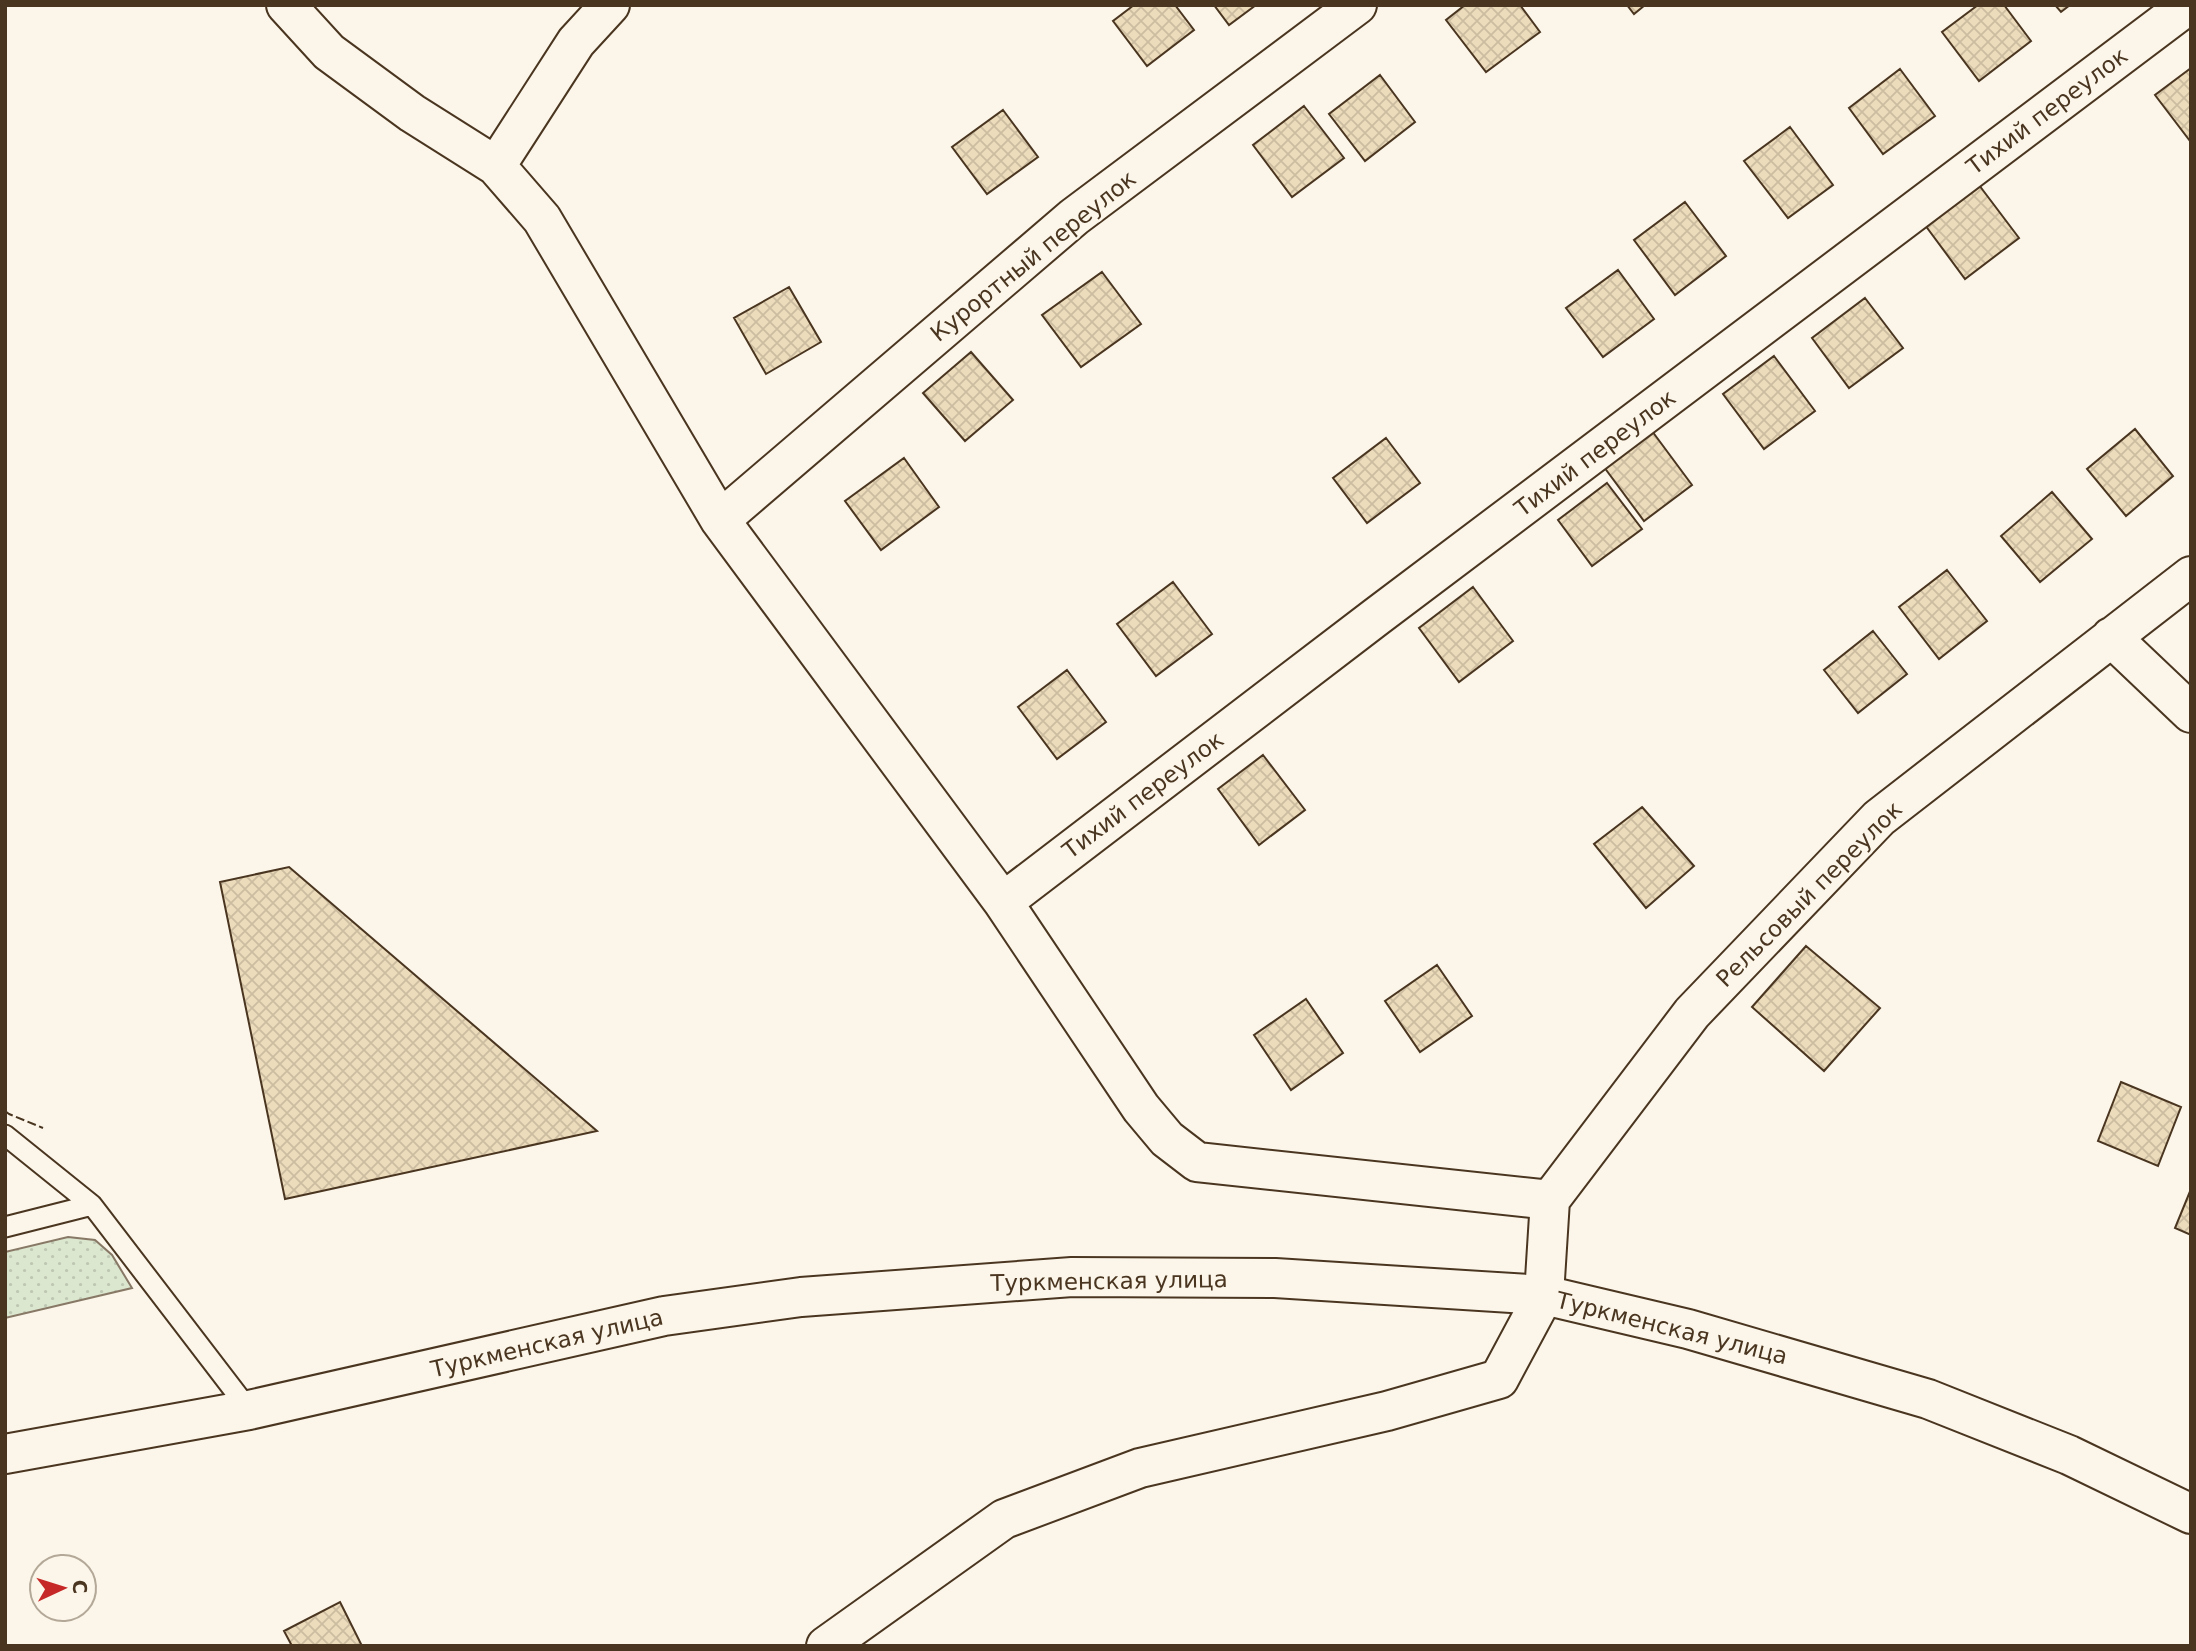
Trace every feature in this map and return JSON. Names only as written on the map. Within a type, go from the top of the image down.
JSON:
[{"type":"street","points":[[286,5],[329,52],[412,113],[496,166],[542,219],[720,520],[1003,902],[1141,1108],[1167,1139],[1197,1162],[1550,1200],[1544,1295],[1499,1379],[1387,1411],[1140,1468],[1004,1519],[827,1646]]},
{"type":"street","points":[[496,166],[576,42],[610,5]]},
{"type":"street","name":"Курортный переулок","points":[[720,520],[1074,217],[1357,5]]},
{"type":"street","name":"Тихий переулок","points":[[1003,902],[1376,617],[2188,5]]},
{"type":"street","name":"Рельсовый переулок","points":[[1550,1200],[1692,1013],[1879,818],[2191,576]]},
{"type":"street","points":[[2111,637],[2191,713]]},
{"type":"street","name":"Туркменская улица","points":[[5,1454],[249,1410],[664,1316],[801,1297],[1072,1277],[1275,1278],[1544,1295],[1688,1329],[1928,1399],[2069,1455],[2191,1514]]},
{"type":"lane","points":[[5,1135],[92,1205],[249,1410]]},
{"type":"lane","points":[[5,1227],[92,1205]]},
{"type":"green space","points":[[68,1237],[95,1240],[112,1255],[132,1288],[5,1318],[5,1252]]},
{"type":"building","points":[[1134,5],[1175,5],[1194,30],[1147,66],[1113,21]]},
{"type":"building","points":[[1214,5],[1256,5],[1229,25]]},
{"type":"building","points":[[1465,5],[1520,5],[1540,32],[1486,72],[1446,20]]},
{"type":"building","points":[[1627,5],[1645,5],[1634,14]]},
{"type":"building","points":[[1978,5],[2004,5],[2031,41],[1979,81],[1942,32]]},
{"type":"building","points":[[2055,5],[2070,5],[2061,12]]},
{"type":"building","points":[[2191,68],[2191,141],[2190,141],[2155,95]]},
{"type":"building","points":[[1900,69],[1935,116],[1883,154],[1849,108]]},
{"type":"building","points":[[1380,75],[1415,122],[1365,161],[1329,114]]},
{"type":"building","points":[[1304,106],[1344,158],[1292,197],[1253,145]]},
{"type":"building","points":[[1003,110],[1038,157],[987,194],[952,147]]},
{"type":"building","points":[[1790,127],[1833,185],[1788,218],[1744,161]]},
{"type":"building","points":[[1979,185],[2019,238],[1965,279],[1925,225]]},
{"type":"building","points":[[1685,202],[1726,256],[1675,295],[1634,240]]},
{"type":"building","points":[[1618,270],[1654,319],[1603,357],[1566,308]]},
{"type":"building","points":[[1102,272],[1141,324],[1081,367],[1042,315]]},
{"type":"building","points":[[789,287],[821,342],[766,374],[734,318]]},
{"type":"building","points":[[1865,298],[1903,348],[1849,388],[1812,338]]},
{"type":"building","points":[[971,352],[1013,400],[965,441],[923,393]]},
{"type":"building","points":[[1774,356],[1815,411],[1764,449],[1723,394]]},
{"type":"building","points":[[2135,429],[2173,476],[2126,516],[2087,469]]},
{"type":"building","points":[[1652,431],[1692,485],[1644,521],[1604,467]]},
{"type":"building","points":[[1386,438],[1420,483],[1367,523],[1333,478]]},
{"type":"building","points":[[904,458],[939,507],[881,550],[845,501]]},
{"type":"building","points":[[1607,483],[1642,529],[1592,566],[1558,520]]},
{"type":"building","points":[[2052,492],[2092,539],[2040,582],[2001,536]]},
{"type":"building","points":[[1947,570],[1987,621],[1939,659],[1899,607]]},
{"type":"building","points":[[1173,582],[1212,634],[1156,676],[1117,624]]},
{"type":"building","points":[[1473,587],[1513,641],[1459,682],[1419,628]]},
{"type":"building","points":[[1873,631],[1907,674],[1858,713],[1824,670]]},
{"type":"building","points":[[1067,670],[1106,722],[1057,759],[1018,707]]},
{"type":"building","points":[[1263,755],[1305,810],[1259,845],[1218,789]]},
{"type":"building","points":[[1642,807],[1694,866],[1646,908],[1594,844]]},
{"type":"building","points":[[289,867],[597,1131],[285,1199],[220,882]]},
{"type":"building","points":[[1806,946],[1880,1008],[1824,1071],[1752,1007]]},
{"type":"building","points":[[1437,965],[1472,1016],[1420,1052],[1385,1001]]},
{"type":"building","points":[[1306,999],[1343,1053],[1291,1090],[1254,1035]]},
{"type":"building","points":[[2121,1082],[2181,1107],[2158,1166],[2098,1141]]},
{"type":"building","points":[[2191,1189],[2191,1235],[2175,1228]]},
{"type":"building","points":[[340,1602],[362,1646],[292,1646],[284,1631]]},
{"type":"fence","points":[[5,1111],[43,1128]]}]
